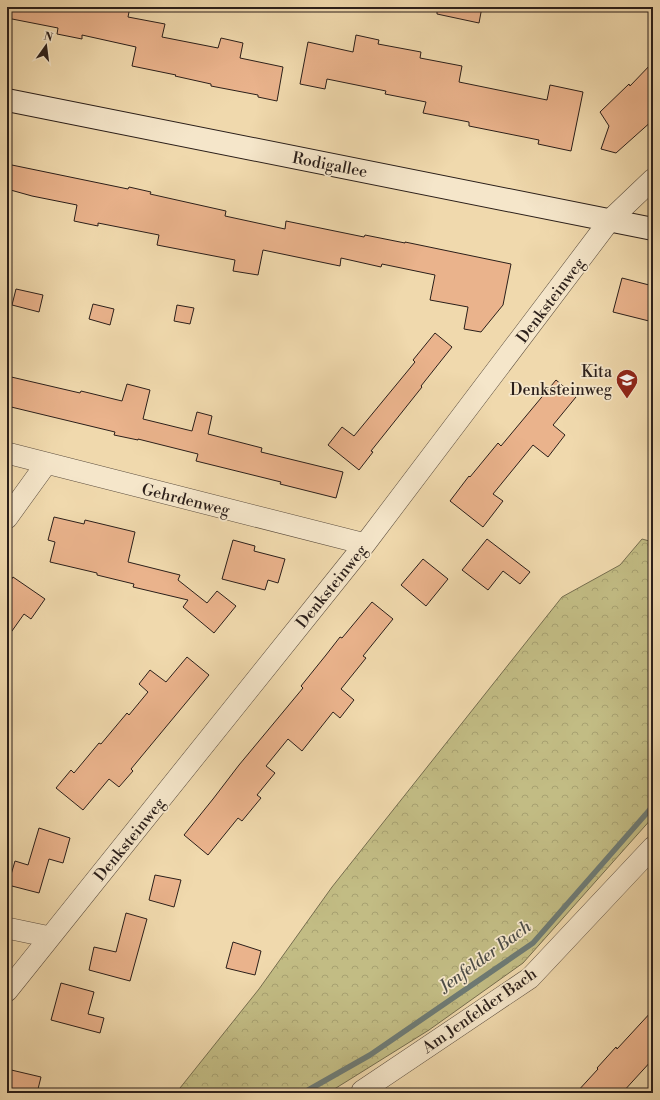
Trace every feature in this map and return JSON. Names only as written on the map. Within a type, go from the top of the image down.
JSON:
[{"type":"main road","name":"Rodigallee","points":[[7,100],[653,229]]},
{"type":"street","name":"Denksteinweg","points":[[7,991],[365,544],[610,220],[653,179]]},
{"type":"street","name":"Gehrdenweg","points":[[7,453],[365,544]]},
{"type":"street","points":[[7,518],[46,464]]},
{"type":"street","name":"Am Jenfelder Bach","points":[[362,1091],[530,978],[653,847]]},
{"type":"street","points":[[7,928],[50,937]]},
{"type":"green space","points":[[642,539],[653,542],[653,817],[523,963],[429,1030],[328,1093],[176,1093],[259,989],[332,887],[562,597],[620,565]]},
{"type":"building","points":[[7,7],[130,7],[128,17],[165,24],[162,37],[218,48],[221,38],[243,43],[240,58],[283,67],[277,101],[258,97],[258,95],[211,86],[211,84],[175,76],[176,75],[132,66],[136,47],[82,35],[82,39],[57,34],[58,28],[7,18]]},
{"type":"building","points":[[437,7],[482,7],[479,23],[437,14]]},
{"type":"building","points":[[356,35],[379,40],[378,44],[421,52],[420,58],[462,66],[459,82],[547,100],[550,85],[583,92],[571,151],[538,144],[539,140],[469,126],[469,122],[423,113],[426,102],[385,94],[386,91],[327,79],[325,89],[300,84],[308,42],[353,52]]},
{"type":"building","points":[[653,62],[653,120],[616,153],[601,149],[609,126],[600,112],[629,84],[630,86]]},
{"type":"building","points":[[7,164],[128,189],[129,187],[151,192],[150,194],[226,211],[225,216],[285,229],[286,221],[364,237],[365,235],[405,242],[511,264],[503,305],[481,332],[464,329],[468,307],[430,300],[435,275],[382,264],[381,267],[341,258],[340,266],[263,250],[258,275],[233,271],[235,260],[157,245],[159,235],[98,223],[98,226],[74,221],[77,205],[32,196],[7,189]]},
{"type":"building","points":[[622,278],[653,286],[653,322],[613,312]]},
{"type":"building","points":[[16,289],[43,295],[39,312],[12,305]]},
{"type":"building","points":[[93,304],[114,309],[110,325],[89,319]]},
{"type":"building","points":[[177,305],[194,308],[190,324],[174,321]]},
{"type":"building","points":[[435,333],[452,347],[371,451],[373,452],[359,470],[328,445],[342,427],[354,436],[415,362],[413,360]]},
{"type":"building","points":[[7,376],[122,401],[127,384],[150,390],[143,419],[192,431],[197,412],[212,416],[208,434],[262,448],[261,452],[343,472],[336,498],[280,484],[281,482],[196,461],[198,454],[138,439],[114,435],[115,432],[7,406]]},
{"type":"building","points":[[556,380],[576,397],[553,425],[565,435],[548,457],[533,445],[493,494],[503,501],[483,527],[450,501],[469,476],[470,477],[498,443],[501,446]]},
{"type":"building","points":[[54,517],[84,524],[85,520],[135,532],[128,562],[180,575],[178,580],[207,603],[217,591],[236,606],[214,633],[183,607],[188,600],[133,587],[134,584],[97,575],[97,573],[50,562],[55,542],[48,540]]},
{"type":"building","points":[[487,539],[530,572],[520,584],[503,571],[488,590],[462,570]]},
{"type":"building","points":[[233,540],[255,546],[254,551],[285,559],[278,583],[268,580],[265,590],[222,579]]},
{"type":"building","points":[[423,559],[448,579],[426,606],[401,585]]},
{"type":"building","points":[[13,577],[45,599],[31,619],[24,614],[7,638],[7,586]]},
{"type":"building","points":[[372,602],[393,619],[363,656],[366,658],[341,689],[354,700],[340,718],[333,712],[302,751],[288,739],[266,766],[275,773],[257,795],[261,798],[242,821],[238,818],[208,855],[184,835],[239,765],[303,688],[301,686],[340,637],[342,638]]},
{"type":"building","points":[[187,657],[209,675],[131,769],[133,771],[119,787],[109,779],[83,810],[56,788],[71,770],[74,773],[99,743],[101,744],[127,713],[129,715],[148,692],[139,684],[150,670],[166,682]]},
{"type":"building","points":[[39,828],[70,838],[63,863],[49,859],[39,893],[8,885],[15,861],[28,865]]},
{"type":"building","points":[[155,875],[181,880],[174,907],[149,900]]},
{"type":"building","points":[[126,913],[147,919],[130,981],[89,970],[94,947],[116,952]]},
{"type":"building","points":[[233,942],[261,951],[255,975],[226,968]]},
{"type":"building","points":[[61,983],[94,992],[88,1014],[104,1018],[100,1033],[51,1020]]},
{"type":"building","points":[[653,1010],[653,1059],[622,1093],[576,1093],[616,1047],[617,1049]]},
{"type":"building","points":[[7,1069],[41,1077],[37,1093],[7,1093]]},
{"type":"waterway","name":"Jenfelder Bach","points":[[303,1093],[370,1055],[533,943],[653,806]]},
{"type":"place","name":"Kita Denksteinweg","points":[[627,400]]}]
